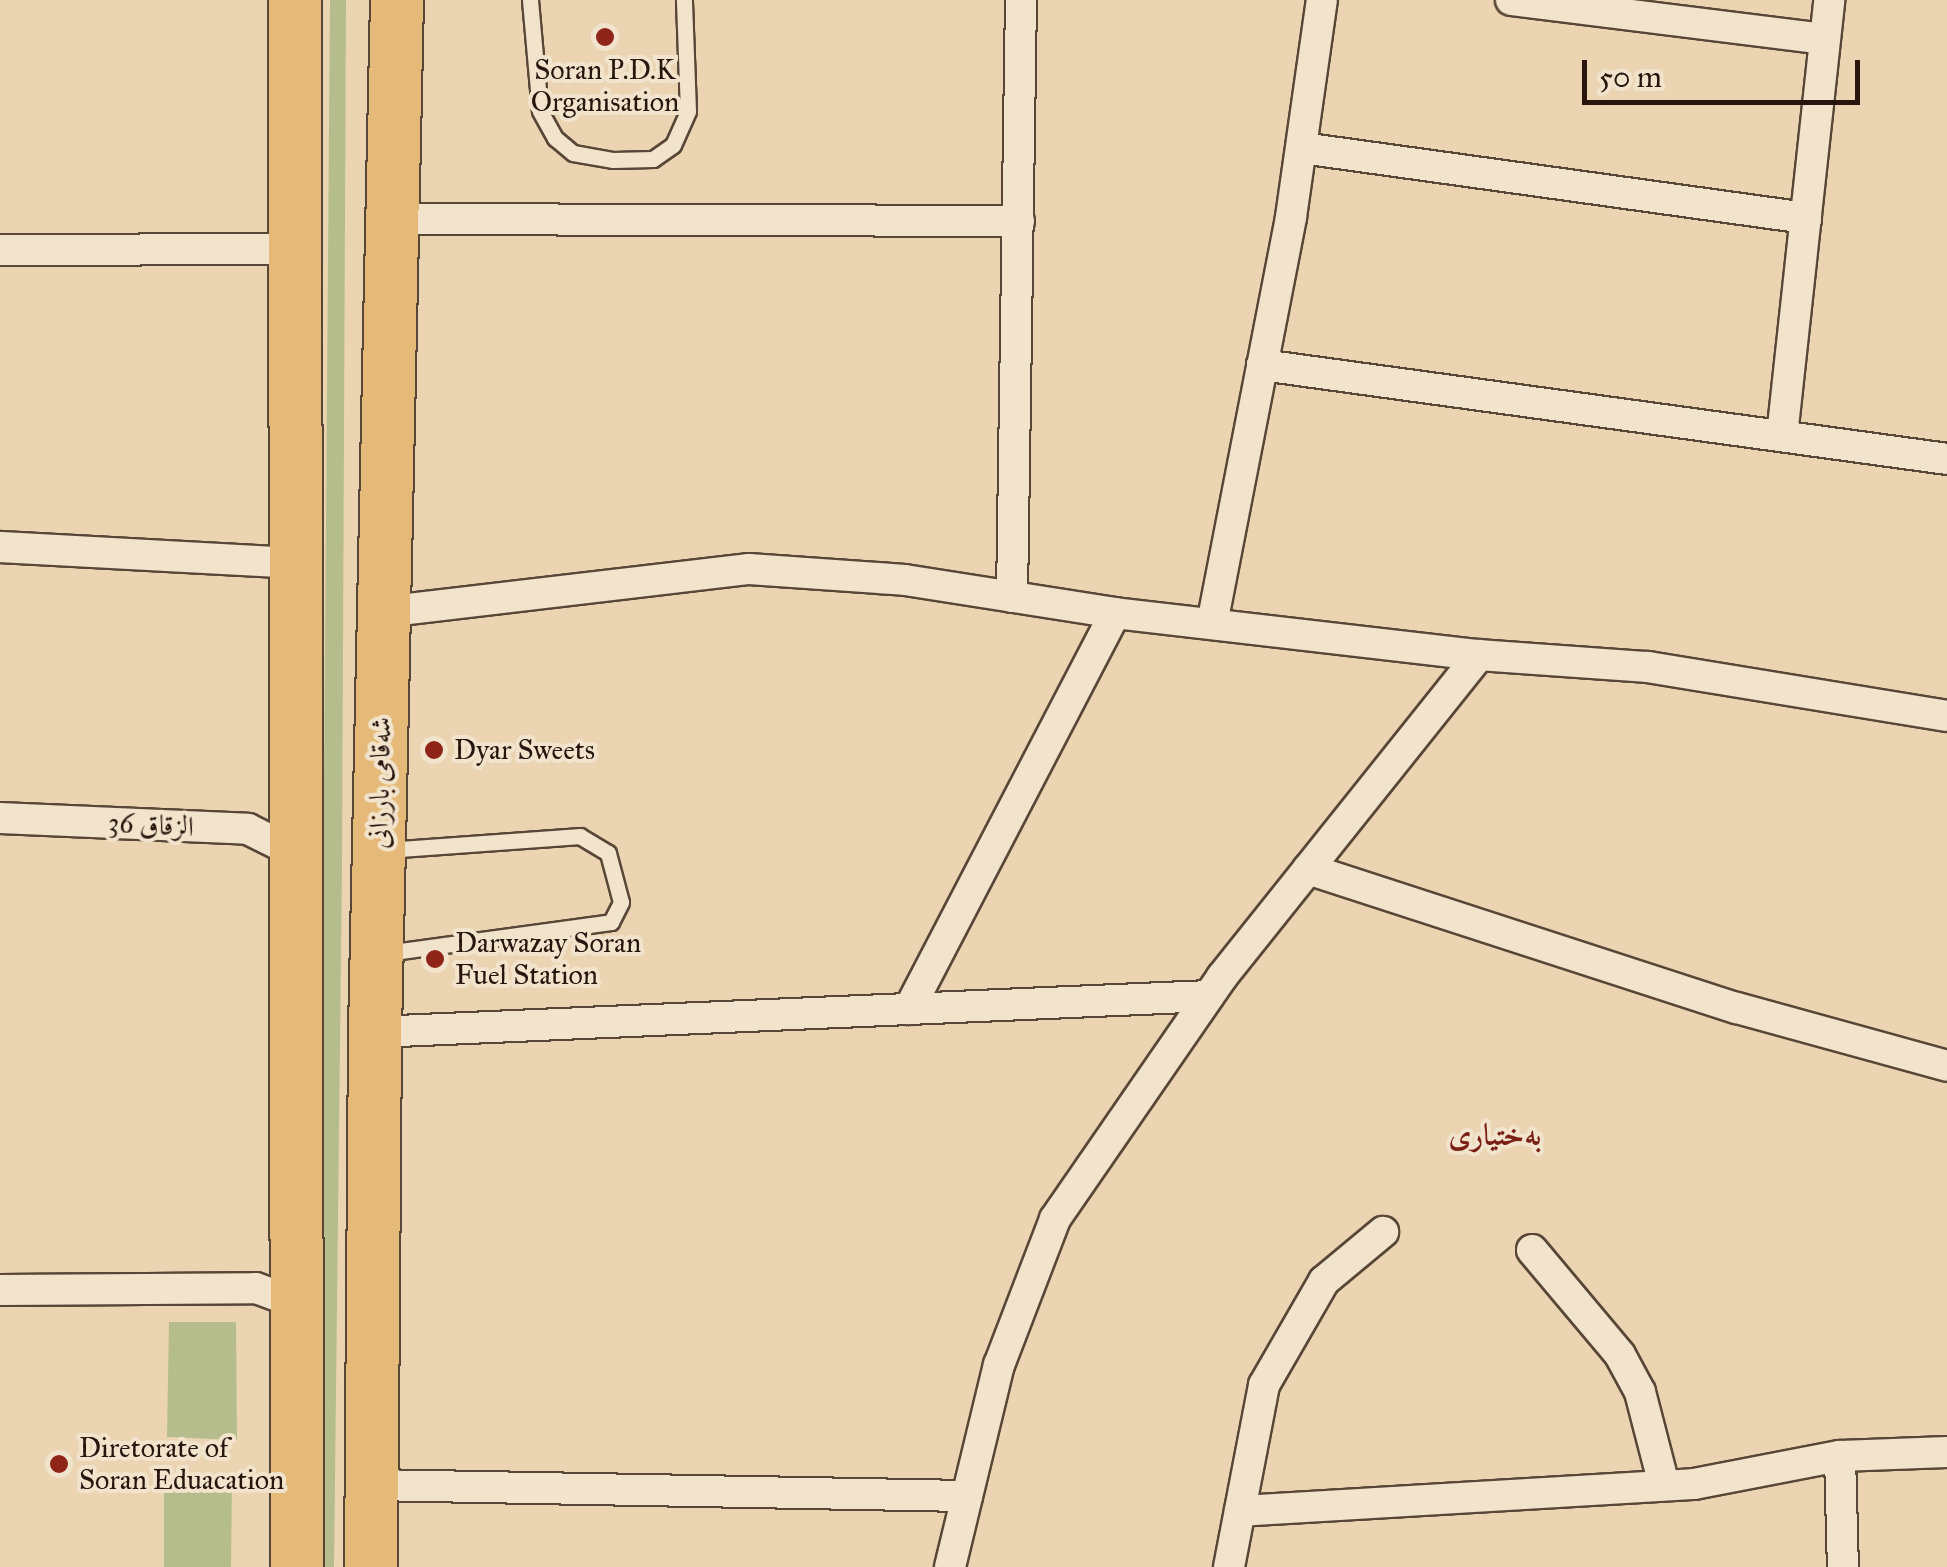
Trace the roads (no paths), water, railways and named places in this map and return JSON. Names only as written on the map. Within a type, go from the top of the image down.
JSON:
[{"type":"highway","points":[[294,0],[299,249],[298,1567]]},
{"type":"highway","name":"شەقامی بارزانی","points":[[372,1567],[374,1032],[398,0]]},
{"type":"street","points":[[1012,597],[1021,0]]},
{"type":"street","points":[[1212,624],[1302,148],[1322,0]]},
{"type":"street","points":[[1511,0],[1826,39]]},
{"type":"street","points":[[1782,436],[1829,0]]},
{"type":"street","points":[[1302,148],[1806,218]]},
{"type":"street","points":[[394,220],[1019,221]]},
{"type":"street","points":[[0,250],[299,249]]},
{"type":"street","points":[[1262,364],[1947,459]]},
{"type":"street","points":[[0,547],[297,563]]},
{"type":"street","points":[[383,612],[749,569],[905,580],[1115,613],[1479,655],[1648,668],[1947,716]]},
{"type":"street","points":[[909,1009],[1115,613]]},
{"type":"street","points":[[950,1567],[999,1365],[1055,1219],[1208,996],[1479,655]]},
{"type":"street","name":"الزقاق 36","points":[[0,818],[248,829],[296,853]]},
{"type":"street","points":[[1308,870],[1737,1008],[1947,1066]]},
{"type":"street","points":[[374,1032],[1208,996]]},
{"type":"street","points":[[1229,1567],[1264,1385],[1324,1281],[1383,1232]]},
{"type":"street","points":[[1532,1250],[1620,1355],[1640,1392],[1664,1485]]},
{"type":"street","points":[[0,1290],[256,1288],[299,1304]]},
{"type":"street","points":[[1240,1511],[1664,1485],[1840,1456],[1947,1452]]},
{"type":"street","points":[[1840,1456],[1842,1567]]},
{"type":"street","points":[[372,1485],[966,1496]]},
{"type":"lane","points":[[530,0],[540,111],[555,138],[573,153],[613,160],[653,159],[673,145],[688,111],[684,0]]},
{"type":"lane","points":[[376,954],[611,922],[621,902],[608,853],[580,836],[378,852]]},
{"type":"place","name":"Soran P.D.K Organisation","points":[[605,37]]},
{"type":"place","name":"Dyar Sweets","points":[[434,750]]},
{"type":"place","name":"Darwazay Soran Fuel Station","points":[[435,959]]},
{"type":"place","name":"Diretorate of Soran Eduacation","points":[[59,1464]]},
{"type":"district","name":"بەختیاری","points":[[1495,1135]]}]
